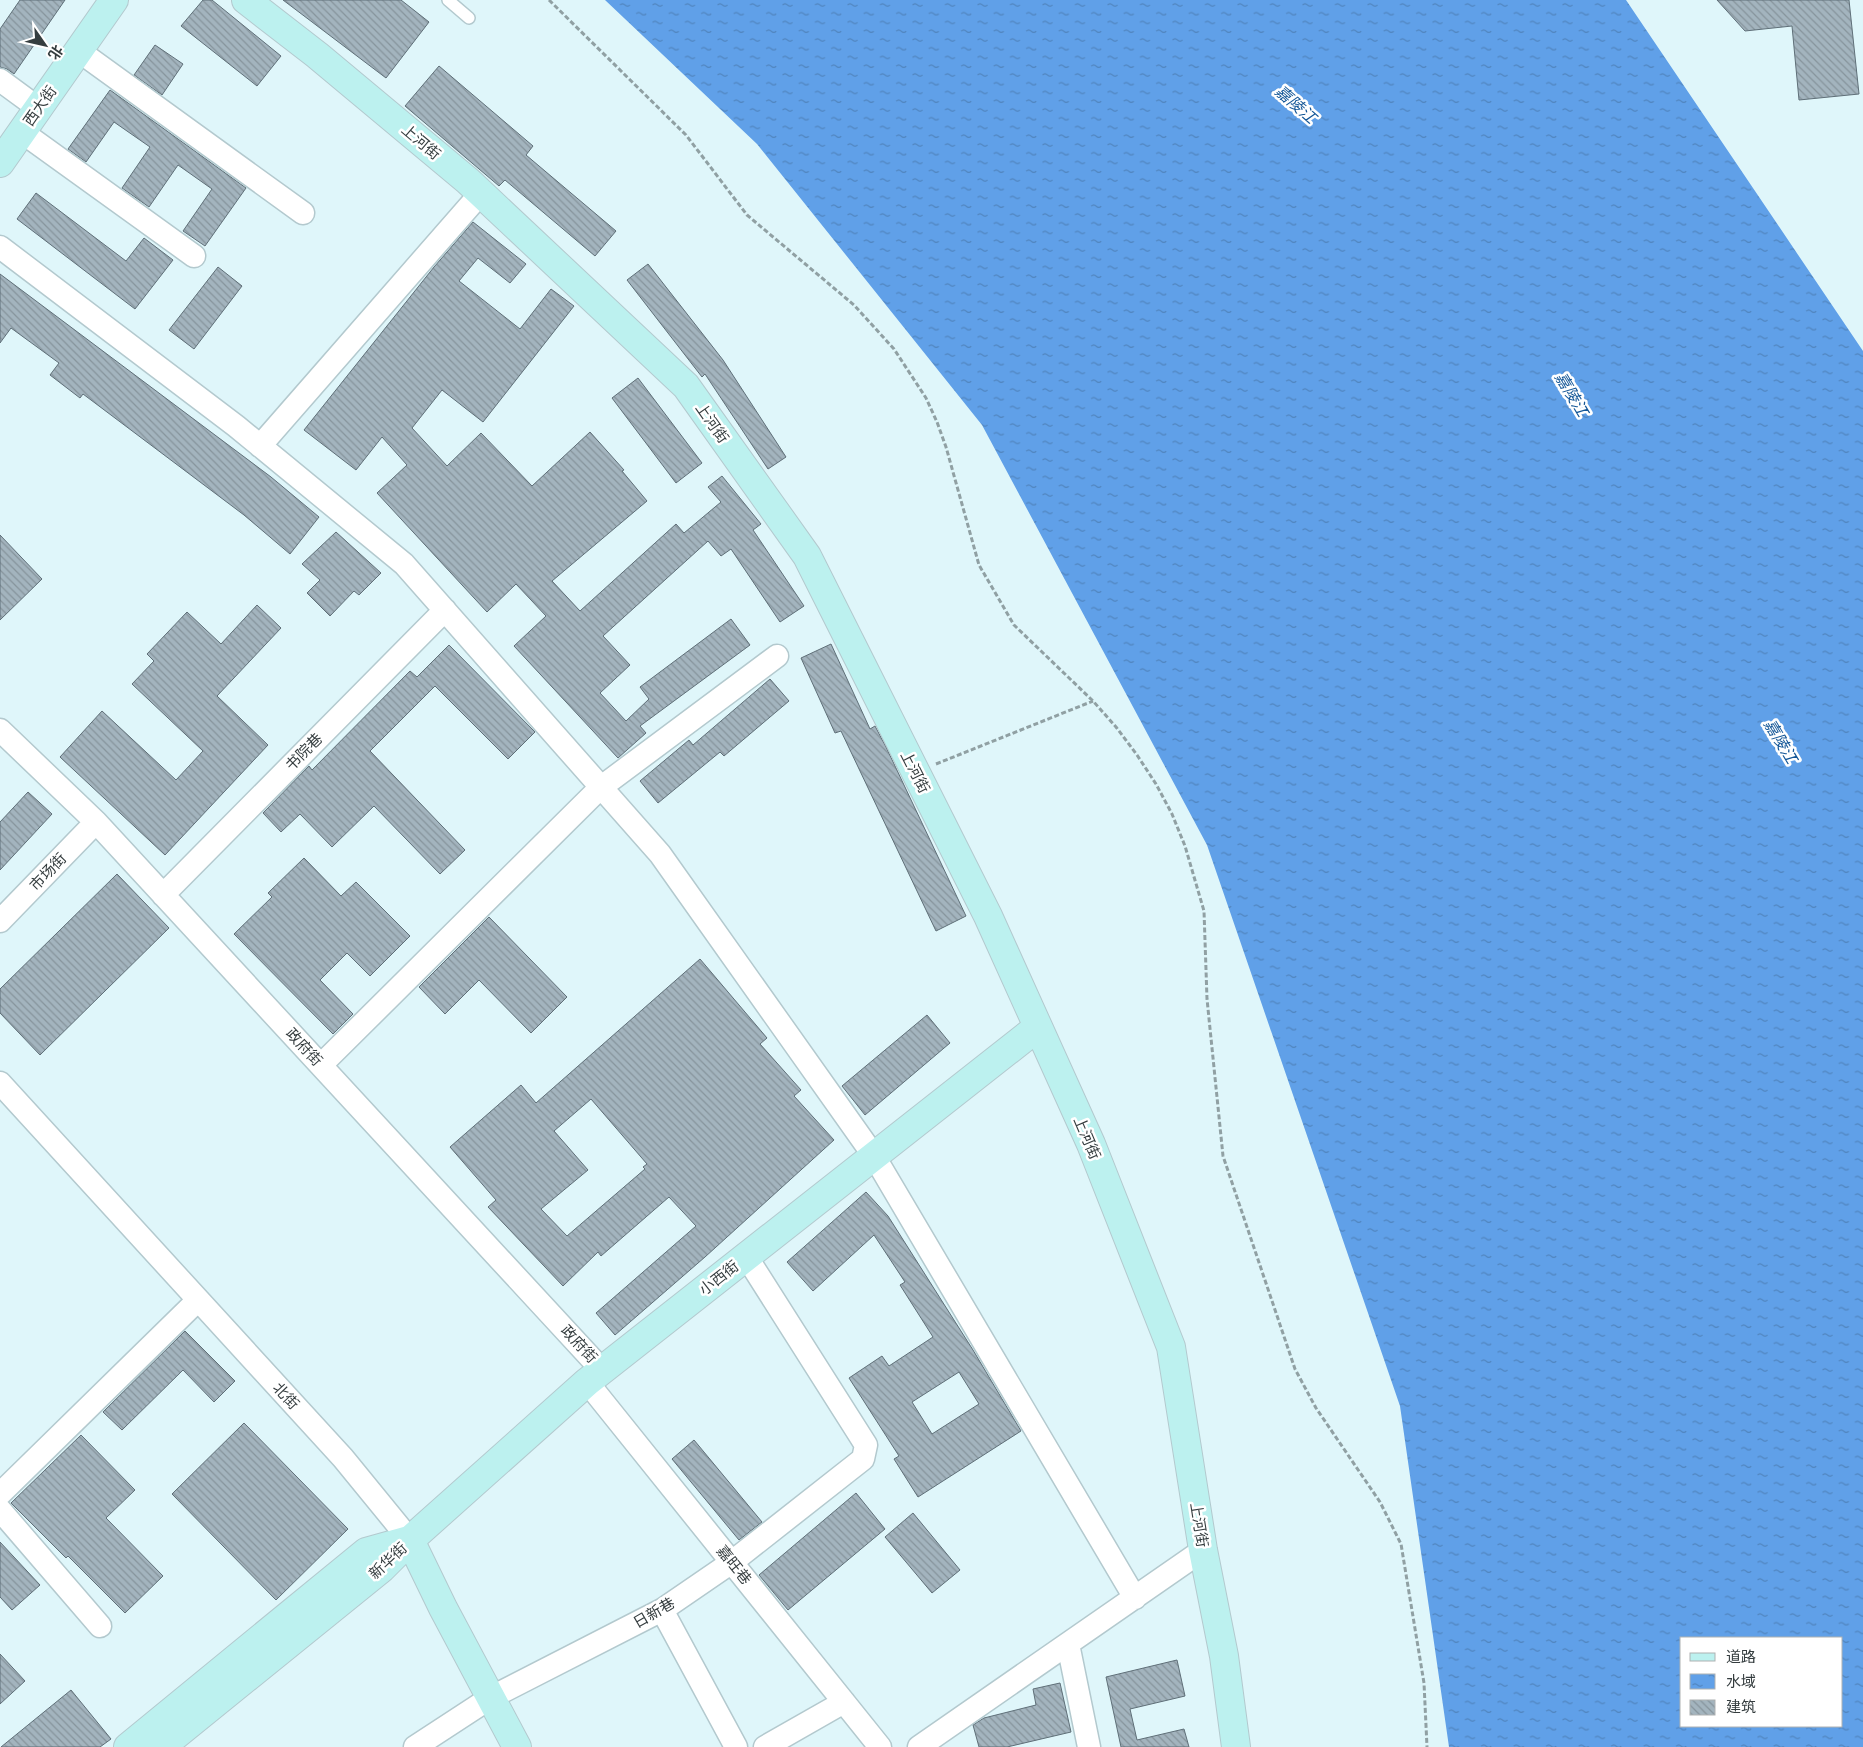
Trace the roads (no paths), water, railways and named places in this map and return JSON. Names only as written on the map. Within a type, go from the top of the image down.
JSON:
[{"type":"street","name":"西大街","points":[[0,163],[114,0]]},
{"type":"street","name":"上河街","points":[[246,0],[317,55],[481,193],[686,386],[807,556],[988,916],[1091,1144],[1171,1348],[1203,1550],[1224,1656],[1236,1747]]},
{"type":"street","points":[[78,50],[303,213]]},
{"type":"street","points":[[0,80],[38,108]]},
{"type":"street","points":[[22,132],[194,256]]},
{"type":"street","points":[[260,446],[481,193]]},
{"type":"street","points":[[0,247],[260,446],[404,564],[660,854],[874,1156],[1135,1598]]},
{"type":"street","name":"书院巷","points":[[163,895],[445,610]]},
{"type":"street","points":[[321,1065],[600,788],[777,656]]},
{"type":"street","name":"政府街","points":[[0,730],[96,822],[321,1065],[595,1376]]},
{"type":"street","name":"市场街","points":[[0,921],[96,822]]},
{"type":"street","name":"小西街","points":[[410,1540],[595,1376],[1038,1027]]},
{"type":"street","name":"北街","points":[[0,1083],[343,1458],[410,1540],[443,1608],[516,1747]]},
{"type":"street","name":"日新巷","points":[[415,1747],[490,1698],[662,1610],[732,1562],[863,1460],[866,1445],[746,1256]]},
{"type":"street","points":[[0,1494],[198,1300]]},
{"type":"street","name":"嘉旺巷","points":[[595,1376],[732,1562],[880,1747]]},
{"type":"street","points":[[0,1510],[100,1626]]},
{"type":"street","name":"新华街","points":[[128,1747],[366,1552],[410,1540]]},
{"type":"street","name":"新华街","points":[[161,1747],[382,1568],[410,1540]]},
{"type":"street","points":[[920,1747],[1203,1550]]},
{"type":"street","points":[[662,1610],[736,1747]]},
{"type":"street","points":[[1068,1644],[1089,1747]]},
{"type":"street","points":[[765,1747],[844,1702]]},
{"type":"lane","points":[[448,0],[470,18]]},
{"type":"water","name":"嘉陵江","points":[[605,0],[1626,0],[1863,351],[1863,1747],[1449,1747],[1400,1406],[1207,845],[982,425],[757,144]]}]
